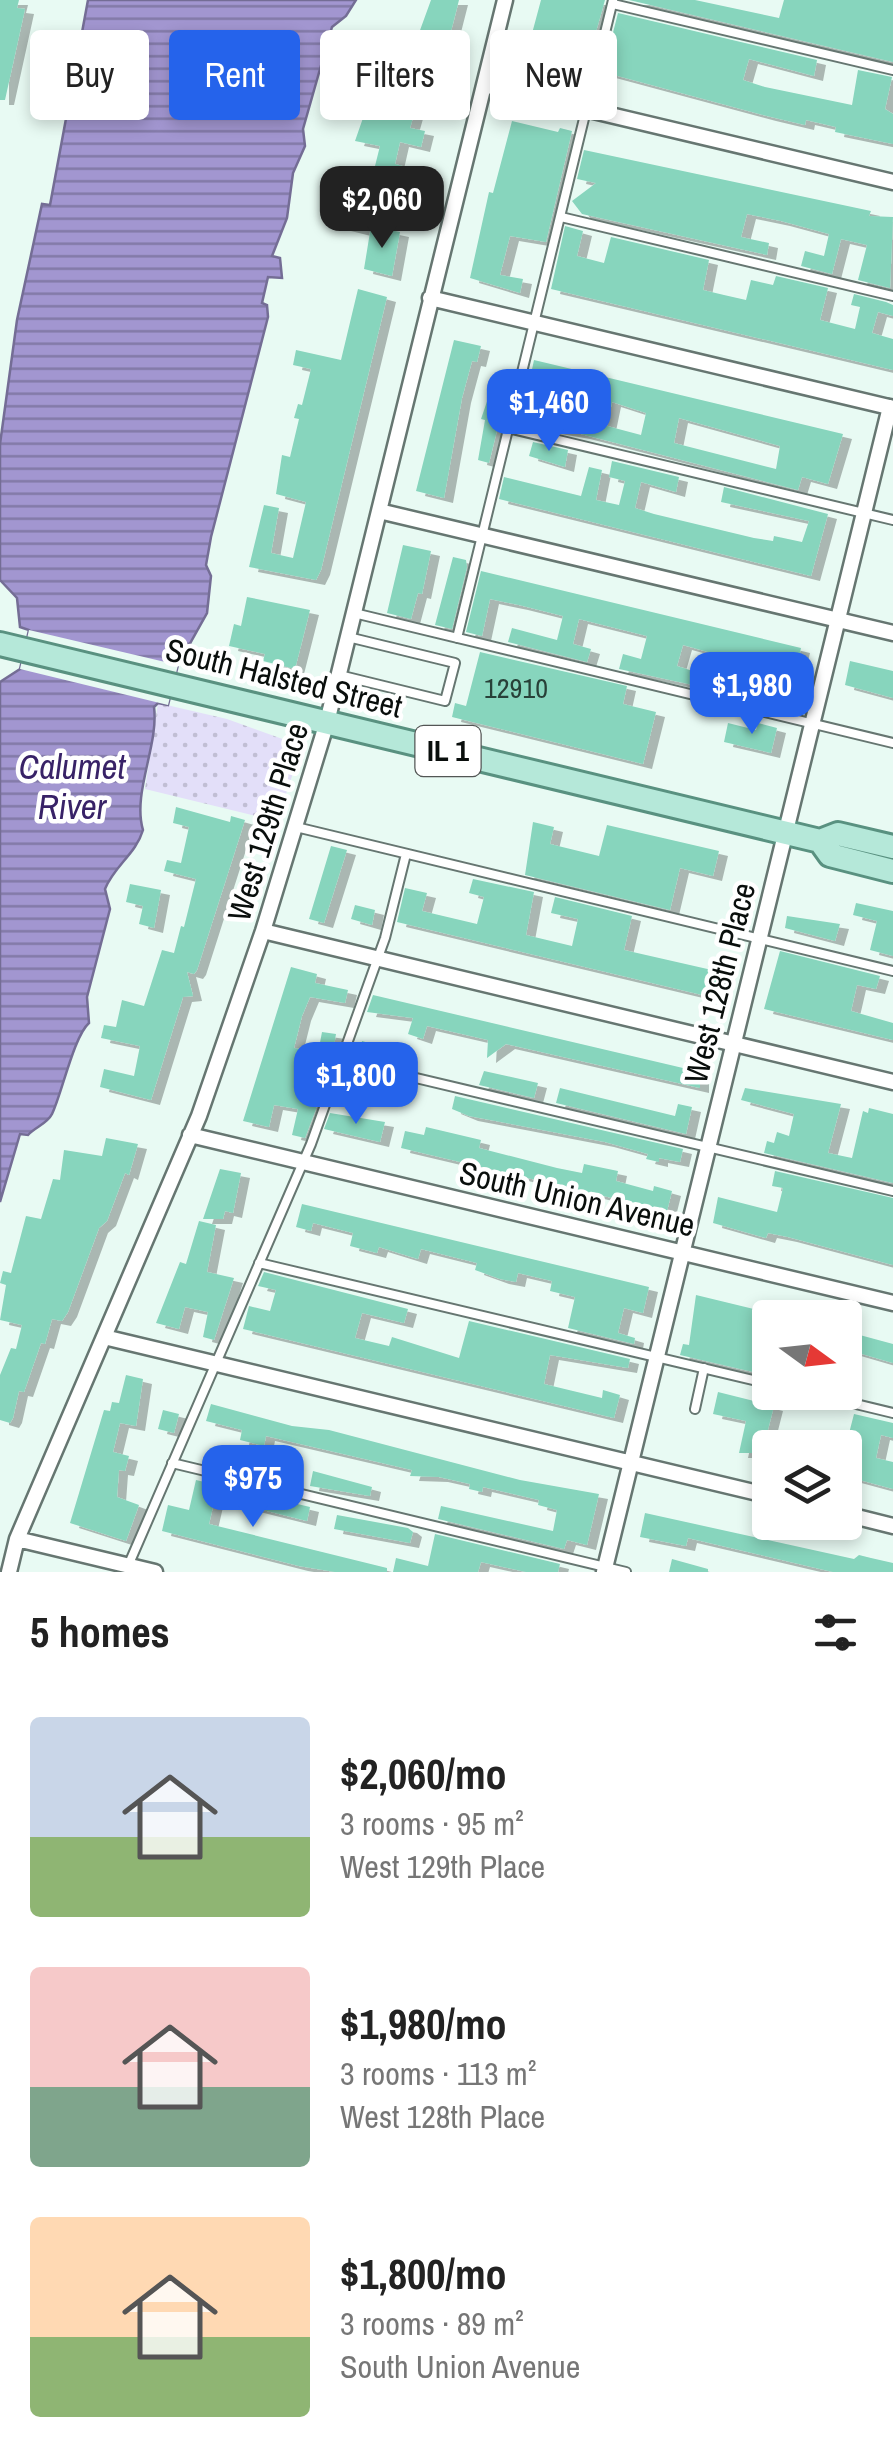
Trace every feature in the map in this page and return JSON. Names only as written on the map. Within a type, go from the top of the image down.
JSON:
[{"type":"main road","name":"South Halsted Street","points":[[0,644],[785,832],[820,842],[830,855],[893,871]]},
{"type":"main road","name":"South Halsted Street","points":[[820,842],[838,834],[893,848]]},
{"type":"street","name":"West 129th Place","points":[[9,1572],[17,1539],[190,1135],[296,828],[328,722],[505,0]]},
{"type":"street","points":[[484,85],[490,86]]},
{"type":"street","points":[[617,117],[893,182]]},
{"type":"street","points":[[430,298],[892,408]]},
{"type":"street","name":"West 128th Place","points":[[605,1570],[892,408]]},
{"type":"street","points":[[378,511],[893,633]]},
{"type":"street","points":[[263,931],[893,1082]]},
{"type":"street","name":"South Union Avenue","points":[[190,1135],[893,1303]]},
{"type":"street","points":[[104,1337],[752,1492]]},
{"type":"street","points":[[862,1518],[893,1526]]},
{"type":"street","points":[[17,1539],[128,1569],[155,1572]]},
{"type":"lane","points":[[606,30],[613,2],[893,70]]},
{"type":"lane","points":[[457,638],[584,120]]},
{"type":"lane","points":[[560,216],[893,296]]},
{"type":"lane","points":[[508,428],[893,520]]},
{"type":"lane","points":[[354,614],[893,743]]},
{"type":"lane","points":[[339,674],[445,701],[455,662],[348,637]]},
{"type":"lane","points":[[296,828],[893,971]]},
{"type":"lane","points":[[128,1569],[303,1162],[377,958],[406,854]]},
{"type":"lane","points":[[340,1060],[893,1191]]},
{"type":"lane","points":[[259,1263],[752,1380]]},
{"type":"lane","points":[[694,1409],[704,1368]]},
{"type":"lane","points":[[862,1406],[893,1413]]},
{"type":"lane","points":[[172,1463],[626,1572]]},
{"type":"shaded area","points":[[158,703],[227,719],[302,746],[277,821],[145,789]]},
{"type":"water","name":"Calumet River","points":[[88,0],[356,0],[331,30],[320,30],[320,69],[303,129],[305,146],[293,173],[287,218],[272,256],[280,258],[282,278],[268,277],[262,303],[267,305],[268,317],[211,537],[206,565],[211,576],[207,613],[178,665],[168,705],[158,703],[154,707],[153,737],[141,801],[143,830],[105,889],[110,909],[87,997],[89,1023],[78,1040],[52,1114],[28,1135],[20,1134],[0,1202],[0,682],[20,669],[29,630],[20,627],[17,598],[0,580],[0,444],[17,320],[42,204],[50,205],[66,120],[149,120],[149,30],[82,30]]},
{"type":"pier","points":[[29,630],[178,665],[168,705],[20,669]]},
{"type":"building","points":[[0,0],[19,0],[17,8],[25,9],[5,100],[0,100]]},
{"type":"building","points":[[431,0],[459,0],[451,30],[420,30]]},
{"type":"building","points":[[541,0],[605,0],[596,30],[533,30]]},
{"type":"building","points":[[629,0],[695,0],[779,18],[784,0],[893,0],[893,62]]},
{"type":"building","points":[[618,13],[817,60],[814,76],[749,59],[743,80],[852,105],[858,70],[892,77],[885,109],[893,114],[893,144],[835,132],[836,127],[806,120],[805,125],[767,116],[617,76],[617,30],[614,30]]},
{"type":"building","points":[[362,120],[412,120],[410,128],[425,131],[421,147],[400,142],[395,164],[417,170],[407,212],[369,202],[362,231],[338,225],[341,211],[350,211],[362,184],[370,186],[380,146],[355,141]]},
{"type":"building","points":[[512,121],[558,132],[560,128],[572,131],[546,242],[510,236],[500,275],[523,279],[520,293],[470,278],[489,192],[493,193]]},
{"type":"building","points":[[584,150],[871,211],[869,216],[893,217],[890,288],[858,280],[867,245],[841,239],[832,274],[801,266],[805,251],[824,256],[829,234],[781,221],[747,214],[741,237],[769,243],[767,255],[582,214],[572,201],[596,183],[577,179]]},
{"type":"building","points":[[371,226],[400,232],[392,276],[364,269]]},
{"type":"building","points":[[565,226],[583,231],[577,256],[604,263],[611,237],[709,260],[703,290],[724,295],[746,300],[751,280],[773,285],[776,276],[828,288],[820,320],[855,329],[860,307],[851,305],[854,294],[893,305],[893,316],[878,312],[872,333],[893,339],[893,370],[551,289]]},
{"type":"building","points":[[358,289],[387,297],[321,570],[316,580],[249,567],[264,505],[279,508],[271,553],[293,558],[306,502],[276,494],[282,455],[290,457],[299,419],[294,418],[298,404],[302,405],[311,369],[293,365],[296,350],[341,360]]},
{"type":"building","points":[[454,340],[481,346],[477,362],[472,361],[462,398],[444,498],[416,491]]},
{"type":"building","points":[[534,360],[843,434],[828,484],[802,477],[798,490],[581,434],[517,423],[520,412],[592,423],[598,401],[544,387],[543,392],[528,388]],"holes":[[[612,402],[646,413],[641,435],[607,426]],[[679,418],[780,446],[776,469],[674,443]]]},
{"type":"building","points":[[495,378],[509,381],[489,463],[478,460],[485,420],[481,419]]},
{"type":"building","points":[[533,442],[568,450],[565,467],[529,456]]},
{"type":"building","points":[[612,461],[679,477],[676,492],[641,482],[635,508],[654,514],[754,538],[773,541],[774,536],[802,542],[809,521],[721,502],[724,487],[828,514],[811,576],[499,499],[504,477],[581,496],[589,467],[602,470],[596,500],[619,505],[625,481],[609,477]]},
{"type":"building","points":[[403,545],[431,551],[422,594],[418,593],[411,619],[387,613]]},
{"type":"building","points":[[453,557],[466,560],[467,567],[452,629],[435,625]]},
{"type":"building","points":[[481,571],[801,648],[795,674],[788,672],[784,690],[788,706],[728,696],[730,689],[704,682],[712,653],[683,645],[677,666],[696,672],[693,685],[619,669],[623,654],[641,659],[647,636],[579,619],[573,644],[591,649],[587,662],[508,642],[512,628],[557,640],[563,616],[519,605],[490,599],[482,636],[466,632]]},
{"type":"building","points":[[247,597],[310,610],[295,669],[263,661],[265,654],[229,646],[234,624],[241,626]]},
{"type":"building","points":[[480,652],[627,686],[623,704],[656,712],[643,764],[452,717],[455,703],[466,706]]},
{"type":"building","points":[[850,661],[893,671],[893,698],[845,685]]},
{"type":"building","points":[[728,723],[756,730],[758,723],[777,728],[771,753],[724,742]]},
{"type":"building","points":[[176,807],[230,822],[231,816],[245,820],[197,970],[194,974],[187,972],[193,996],[183,997],[151,1100],[100,1087],[104,1069],[134,1076],[140,1046],[101,1038],[104,1025],[116,1027],[122,1000],[144,1006],[162,950],[174,953],[181,926],[184,927],[196,879],[164,871],[167,860],[181,863],[189,827],[173,823]]},
{"type":"building","points":[[533,822],[554,827],[550,844],[599,856],[607,825],[719,851],[713,876],[680,868],[670,910],[525,875]]},
{"type":"building","points":[[331,846],[347,850],[324,923],[309,919]]},
{"type":"building","points":[[473,879],[534,892],[526,935],[572,946],[578,919],[551,913],[555,897],[632,916],[624,950],[725,973],[719,999],[397,922],[405,888],[427,893],[422,911],[477,924],[484,897],[469,893]]},
{"type":"building","points":[[130,884],[161,890],[154,928],[139,924],[143,906],[126,902]]},
{"type":"building","points":[[856,903],[893,911],[893,956],[870,950],[877,921],[853,915]]},
{"type":"building","points":[[355,905],[375,910],[372,925],[351,919]]},
{"type":"building","points":[[787,916],[840,924],[835,941],[785,928]]},
{"type":"building","points":[[780,951],[880,976],[876,989],[857,985],[851,1011],[893,1023],[893,1040],[764,1009]]},
{"type":"building","points":[[291,967],[317,974],[315,983],[348,990],[345,1003],[310,997],[302,1016],[294,1048],[318,1053],[322,1032],[336,1034],[330,1068],[326,1081],[317,1085],[316,1109],[305,1138],[292,1135],[298,1109],[274,1105],[269,1127],[243,1121]]},
{"type":"building","points":[[373,995],[700,1072],[700,1088],[506,1044],[487,1058],[488,1040],[427,1026],[423,1039],[408,1034],[413,1018],[367,1012]]},
{"type":"building","points":[[362,1041],[400,1052],[396,1066],[359,1057]]},
{"type":"building","points":[[346,1070],[393,1080],[391,1097],[341,1083]]},
{"type":"building","points":[[484,1071],[538,1083],[534,1098],[479,1085]]},
{"type":"building","points":[[560,1088],[675,1116],[678,1104],[692,1107],[686,1134],[556,1103]]},
{"type":"building","points":[[745,1088],[841,1104],[828,1153],[852,1158],[863,1111],[868,1113],[869,1108],[893,1114],[893,1183],[764,1153],[767,1141],[774,1143],[777,1132],[789,1136],[794,1114],[741,1100]]},
{"type":"building","points":[[455,1096],[683,1149],[680,1162],[659,1158],[659,1162],[646,1159],[648,1154],[605,1142],[469,1116],[452,1109]]},
{"type":"building","points":[[330,1113],[385,1122],[380,1142],[324,1129]]},
{"type":"building","points":[[426,1127],[481,1140],[479,1148],[557,1168],[582,1173],[584,1164],[618,1171],[616,1181],[653,1191],[654,1186],[672,1191],[667,1211],[401,1148],[405,1131],[424,1135]]},
{"type":"building","points":[[106,1138],[138,1144],[129,1175],[125,1173],[107,1221],[99,1228],[68,1312],[62,1321],[52,1319],[24,1392],[19,1391],[13,1418],[10,1423],[0,1420],[0,1375],[11,1348],[16,1349],[22,1325],[0,1320],[6,1285],[0,1283],[3,1271],[11,1273],[26,1216],[41,1219],[53,1179],[60,1180],[64,1150],[102,1156]]},
{"type":"building","points":[[220,1169],[241,1173],[233,1213],[225,1211],[223,1219],[203,1219]]},
{"type":"building","points":[[775,1171],[893,1198],[893,1265],[788,1237],[768,1233],[766,1238],[713,1223],[718,1197],[777,1212],[783,1188],[772,1186]]},
{"type":"building","points":[[302,1204],[649,1287],[643,1313],[624,1308],[618,1333],[635,1338],[634,1344],[568,1328],[575,1297],[550,1291],[552,1281],[518,1273],[516,1282],[500,1279],[475,1270],[477,1263],[421,1249],[418,1259],[379,1247],[377,1253],[350,1246],[353,1233],[313,1223],[311,1231],[296,1227]]},
{"type":"building","points":[[199,1221],[216,1225],[207,1272],[234,1278],[214,1340],[203,1337],[208,1312],[185,1307],[179,1329],[156,1323],[180,1262],[186,1264]]},
{"type":"building","points":[[264,1272],[408,1309],[404,1323],[362,1313],[355,1338],[389,1346],[392,1337],[459,1358],[469,1321],[630,1359],[628,1368],[550,1355],[544,1384],[602,1398],[603,1390],[620,1395],[614,1418],[243,1329],[249,1306],[270,1311],[276,1290],[258,1286]]},
{"type":"building","points":[[696,1295],[752,1309],[752,1372],[680,1355],[683,1344],[689,1345]]},
{"type":"building","points":[[862,1336],[893,1344],[893,1363],[862,1354]]},
{"type":"building","points":[[126,1375],[143,1379],[136,1426],[120,1423],[113,1452],[129,1456],[125,1471],[119,1470],[117,1497],[139,1505],[126,1541],[70,1523],[104,1410],[110,1411],[112,1402],[119,1403]]},
{"type":"building","points":[[718,1392],[752,1400],[752,1410],[773,1410],[768,1430],[752,1430],[752,1453],[739,1453],[746,1421],[713,1414]]},
{"type":"building","points":[[211,1404],[520,1480],[599,1494],[587,1545],[567,1540],[564,1549],[438,1519],[441,1506],[553,1531],[557,1510],[538,1505],[539,1500],[483,1487],[482,1492],[469,1489],[470,1484],[439,1477],[410,1476],[412,1470],[266,1436],[264,1446],[240,1440],[242,1430],[206,1421]]},
{"type":"building","points":[[163,1410],[179,1414],[174,1433],[158,1429]]},
{"type":"building","points":[[854,1414],[893,1423],[893,1438],[881,1435],[876,1458],[893,1462],[893,1489],[862,1481],[862,1430],[850,1430]]},
{"type":"building","points":[[252,1460],[289,1471],[286,1483],[249,1474]]},
{"type":"building","points":[[313,1471],[372,1487],[370,1496],[310,1486]]},
{"type":"building","points":[[196,1480],[310,1507],[307,1521],[215,1498],[209,1524],[387,1568],[387,1572],[335,1572],[299,1566],[162,1531],[168,1505],[189,1510]]},
{"type":"building","points":[[645,1513],[752,1537],[752,1540],[893,1563],[893,1572],[833,1572],[688,1538],[686,1546],[640,1537]]},
{"type":"building","points":[[337,1515],[408,1528],[413,1532],[410,1543],[334,1529]]},
{"type":"building","points":[[435,1534],[560,1564],[558,1572],[526,1572],[481,1562],[478,1572],[393,1572],[396,1558],[428,1566]]},
{"type":"building","points":[[672,1559],[708,1569],[708,1572],[669,1572]]}]
